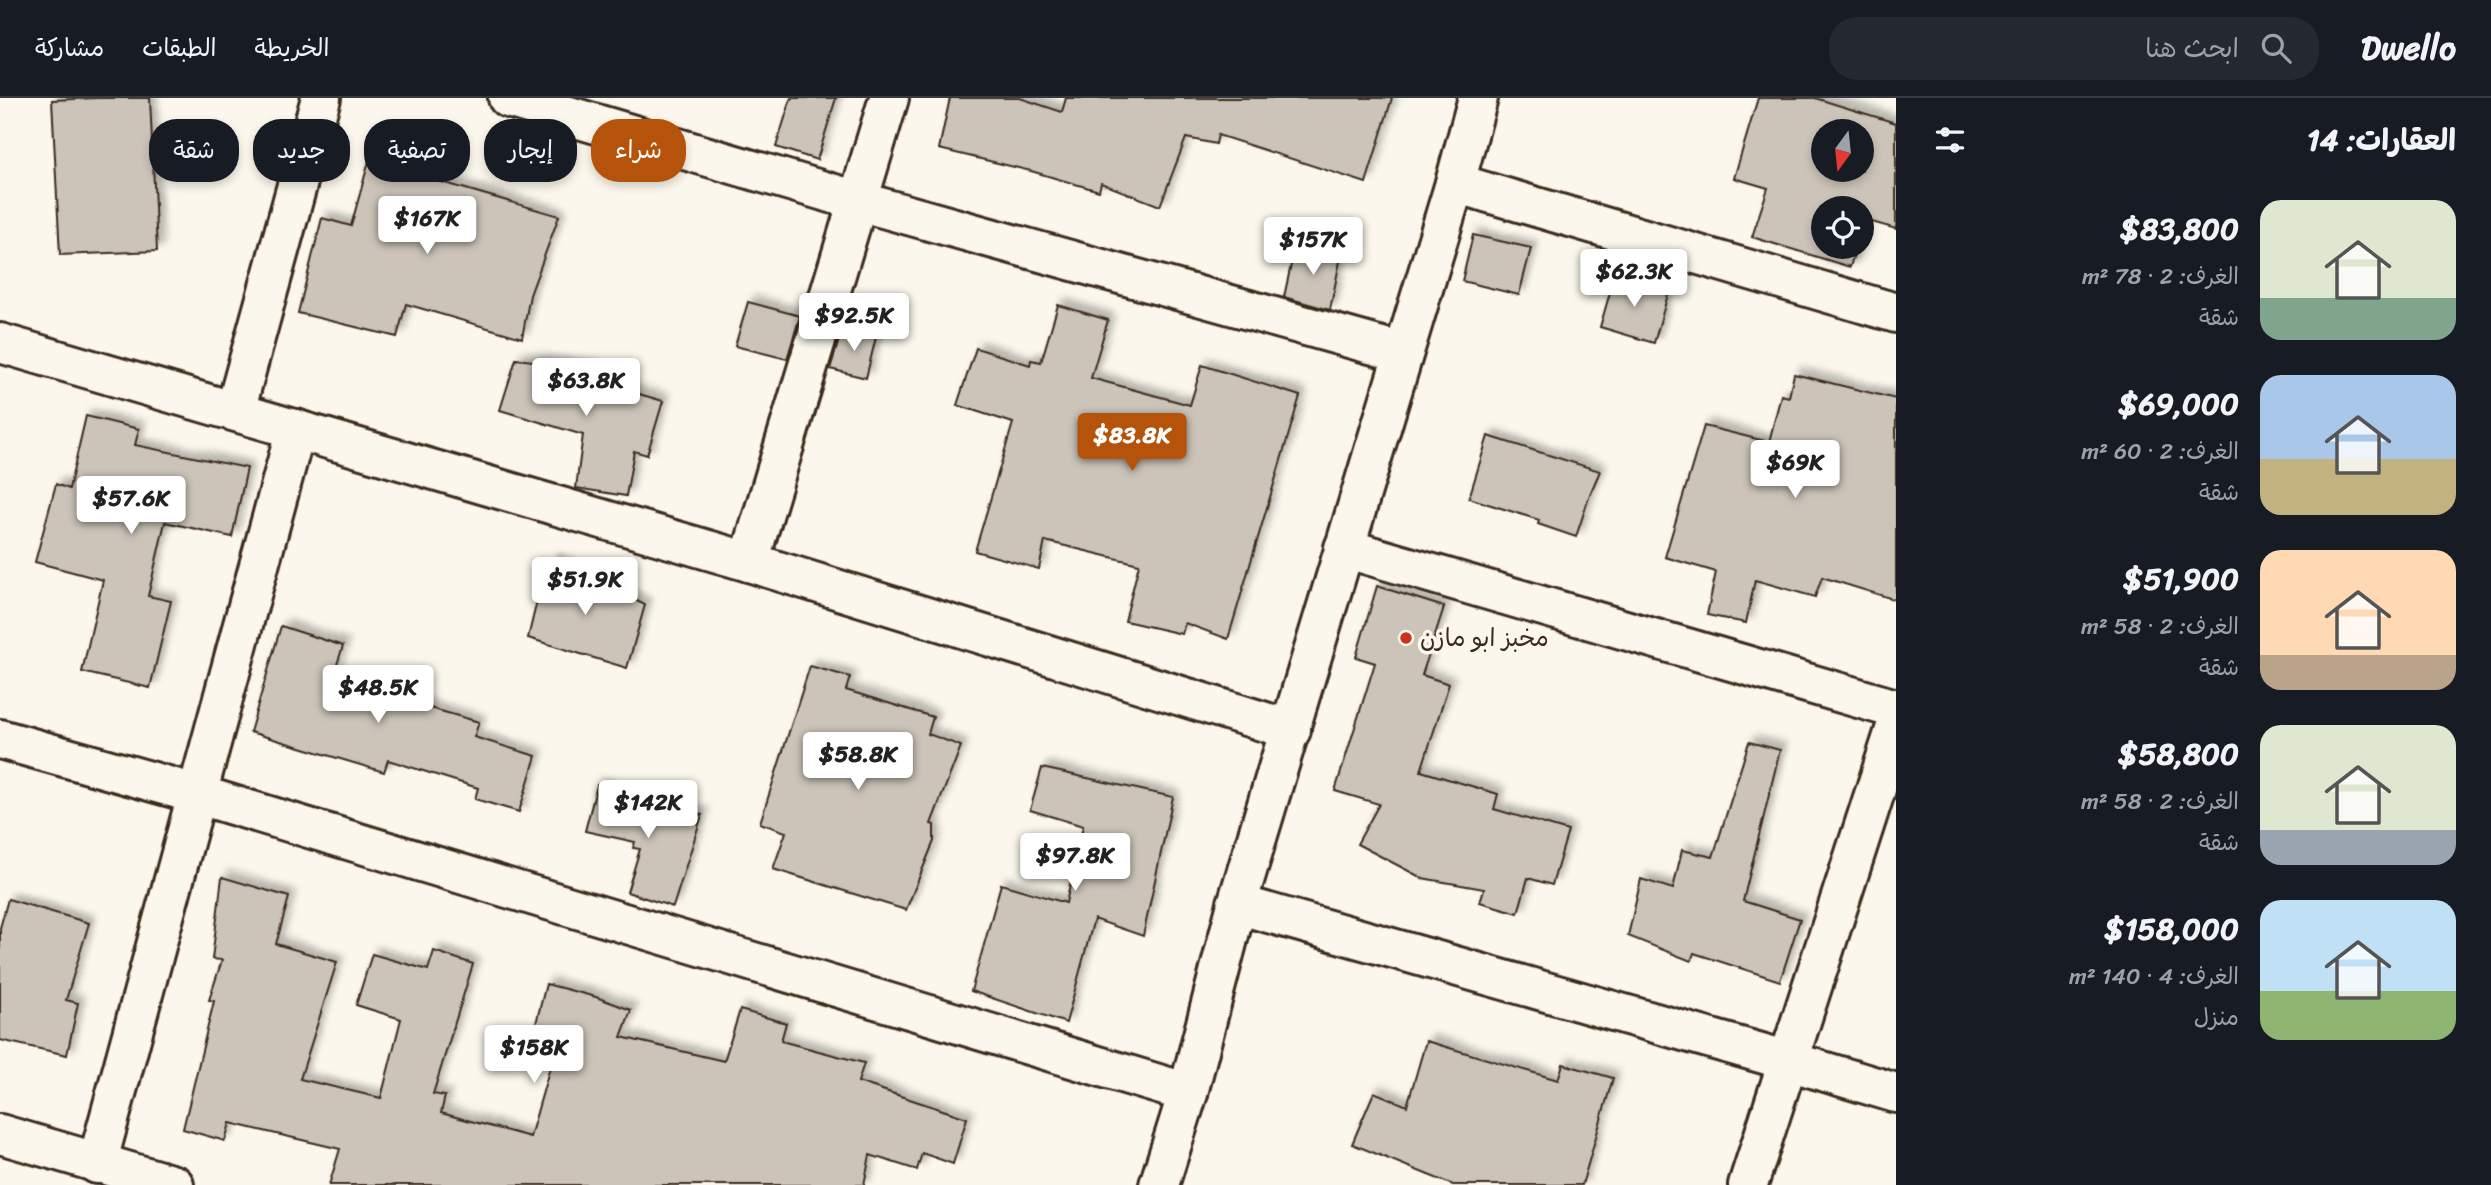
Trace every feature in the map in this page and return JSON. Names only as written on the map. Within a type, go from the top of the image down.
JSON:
[{"type":"street","points":[[235,411],[321,98]]},
{"type":"street","points":[[508,98],[858,201],[1404,353]]},
{"type":"street","points":[[749,562],[889,98]]},
{"type":"street","points":[[1159,1185],[1188,1093],[1237,904],[1455,183],[1478,98]]},
{"type":"street","points":[[1455,183],[1896,313]]},
{"type":"street","points":[[0,343],[749,562],[1291,730]]},
{"type":"street","points":[[97,1164],[296,429]]},
{"type":"street","points":[[1344,548],[1896,709]]},
{"type":"street","points":[[1748,1185],[1896,727]]},
{"type":"street","points":[[0,739],[196,794],[1188,1093]]},
{"type":"street","points":[[1237,904],[1896,1093]]},
{"type":"street","points":[[0,1134],[174,1185]]},
{"type":"building","points":[[150,98],[149,182],[154,182],[157,251],[60,255],[52,100]]},
{"type":"building","points":[[791,98],[836,98],[817,160],[776,147]]},
{"type":"building","points":[[950,98],[1020,98],[1062,112],[1066,98],[1392,98],[1366,183],[1218,135],[1216,144],[1186,138],[1160,206],[1101,183],[1099,191],[939,149]]},
{"type":"building","points":[[1758,98],[1815,98],[1896,123],[1896,229],[1874,223],[1874,196],[1811,196],[1811,255],[1752,237],[1768,188],[1734,178]]},
{"type":"building","points":[[364,179],[364,182],[442,182],[559,216],[530,295],[522,338],[406,304],[397,337],[298,313],[322,218],[351,226]]},
{"type":"building","points":[[1473,235],[1531,248],[1519,295],[1462,281]]},
{"type":"building","points":[[1295,246],[1341,256],[1330,310],[1284,297]]},
{"type":"building","points":[[1824,259],[1852,259],[1850,267]]},
{"type":"building","points":[[1615,275],[1669,291],[1654,343],[1600,327]]},
{"type":"building","points":[[748,302],[800,316],[787,359],[735,346]]},
{"type":"building","points":[[1058,305],[1108,320],[1091,378],[1190,405],[1202,365],[1300,396],[1228,639],[1185,623],[1182,634],[1125,621],[1139,564],[1045,541],[1039,569],[975,551],[1013,423],[957,405],[976,348],[1030,365],[1031,360],[1041,362]]},
{"type":"building","points":[[843,327],[876,337],[866,378],[830,369]]},
{"type":"building","points":[[516,359],[593,368],[591,380],[663,401],[647,455],[634,451],[626,496],[576,488],[583,435],[500,410]]},
{"type":"building","points":[[1794,374],[1896,399],[1896,600],[1822,577],[1815,597],[1755,580],[1746,623],[1707,615],[1716,572],[1665,557],[1704,426],[1769,442],[1781,395],[1789,397]]},
{"type":"building","points":[[86,416],[139,429],[135,445],[247,468],[232,537],[165,522],[148,596],[171,601],[150,688],[82,672],[103,580],[35,562],[56,484],[69,489]]},
{"type":"building","points":[[1488,436],[1600,471],[1576,537],[1538,524],[1539,520],[1469,498]]},
{"type":"building","points":[[553,560],[645,605],[627,668],[528,638],[541,584]]},
{"type":"building","points":[[1377,586],[1444,607],[1422,675],[1449,684],[1421,771],[1498,794],[1494,809],[1568,831],[1552,885],[1528,878],[1518,913],[1480,902],[1484,889],[1422,878],[1357,844],[1379,804],[1335,791],[1375,663],[1356,657]]},
{"type":"building","points":[[281,626],[343,646],[332,680],[479,722],[474,737],[536,756],[519,812],[475,799],[478,788],[388,760],[384,772],[250,732]]},
{"type":"building","points":[[810,666],[850,677],[846,690],[933,717],[928,734],[961,746],[931,824],[934,825],[934,841],[906,910],[773,869],[786,832],[760,823]]},
{"type":"building","points":[[1749,742],[1780,750],[1743,901],[1800,919],[1780,981],[1694,953],[1691,961],[1628,936],[1641,879],[1673,889],[1682,850],[1713,857]]},
{"type":"building","points":[[1042,768],[1173,797],[1143,936],[1094,919],[1066,1023],[971,991],[1001,884],[1066,903],[1083,826],[1030,810]]},
{"type":"building","points":[[597,785],[702,815],[673,907],[627,892],[640,849],[633,848],[635,842],[585,831]]},
{"type":"building","points":[[222,877],[289,897],[276,944],[337,962],[300,1079],[381,1098],[401,1019],[356,1005],[372,954],[428,970],[434,951],[473,964],[433,1094],[445,1096],[441,1113],[530,1137],[554,1053],[530,1047],[546,984],[596,997],[631,1010],[621,1037],[724,1061],[740,1010],[786,1023],[781,1041],[864,1063],[858,1082],[967,1118],[953,1164],[922,1153],[917,1170],[870,1155],[864,1185],[329,1185],[340,1149],[230,1123],[225,1141],[183,1129],[214,1001],[209,1000],[222,960],[212,959]]},
{"type":"building","points":[[8,899],[89,923],[66,1000],[78,1003],[67,1055],[0,1040],[0,928]]},
{"type":"building","points":[[1426,1041],[1558,1080],[1563,1064],[1613,1078],[1582,1185],[1453,1185],[1352,1144],[1374,1092],[1407,1106]]},
{"type":"place","name":"مخبز ابو مازن","points":[[1406,638]]}]
